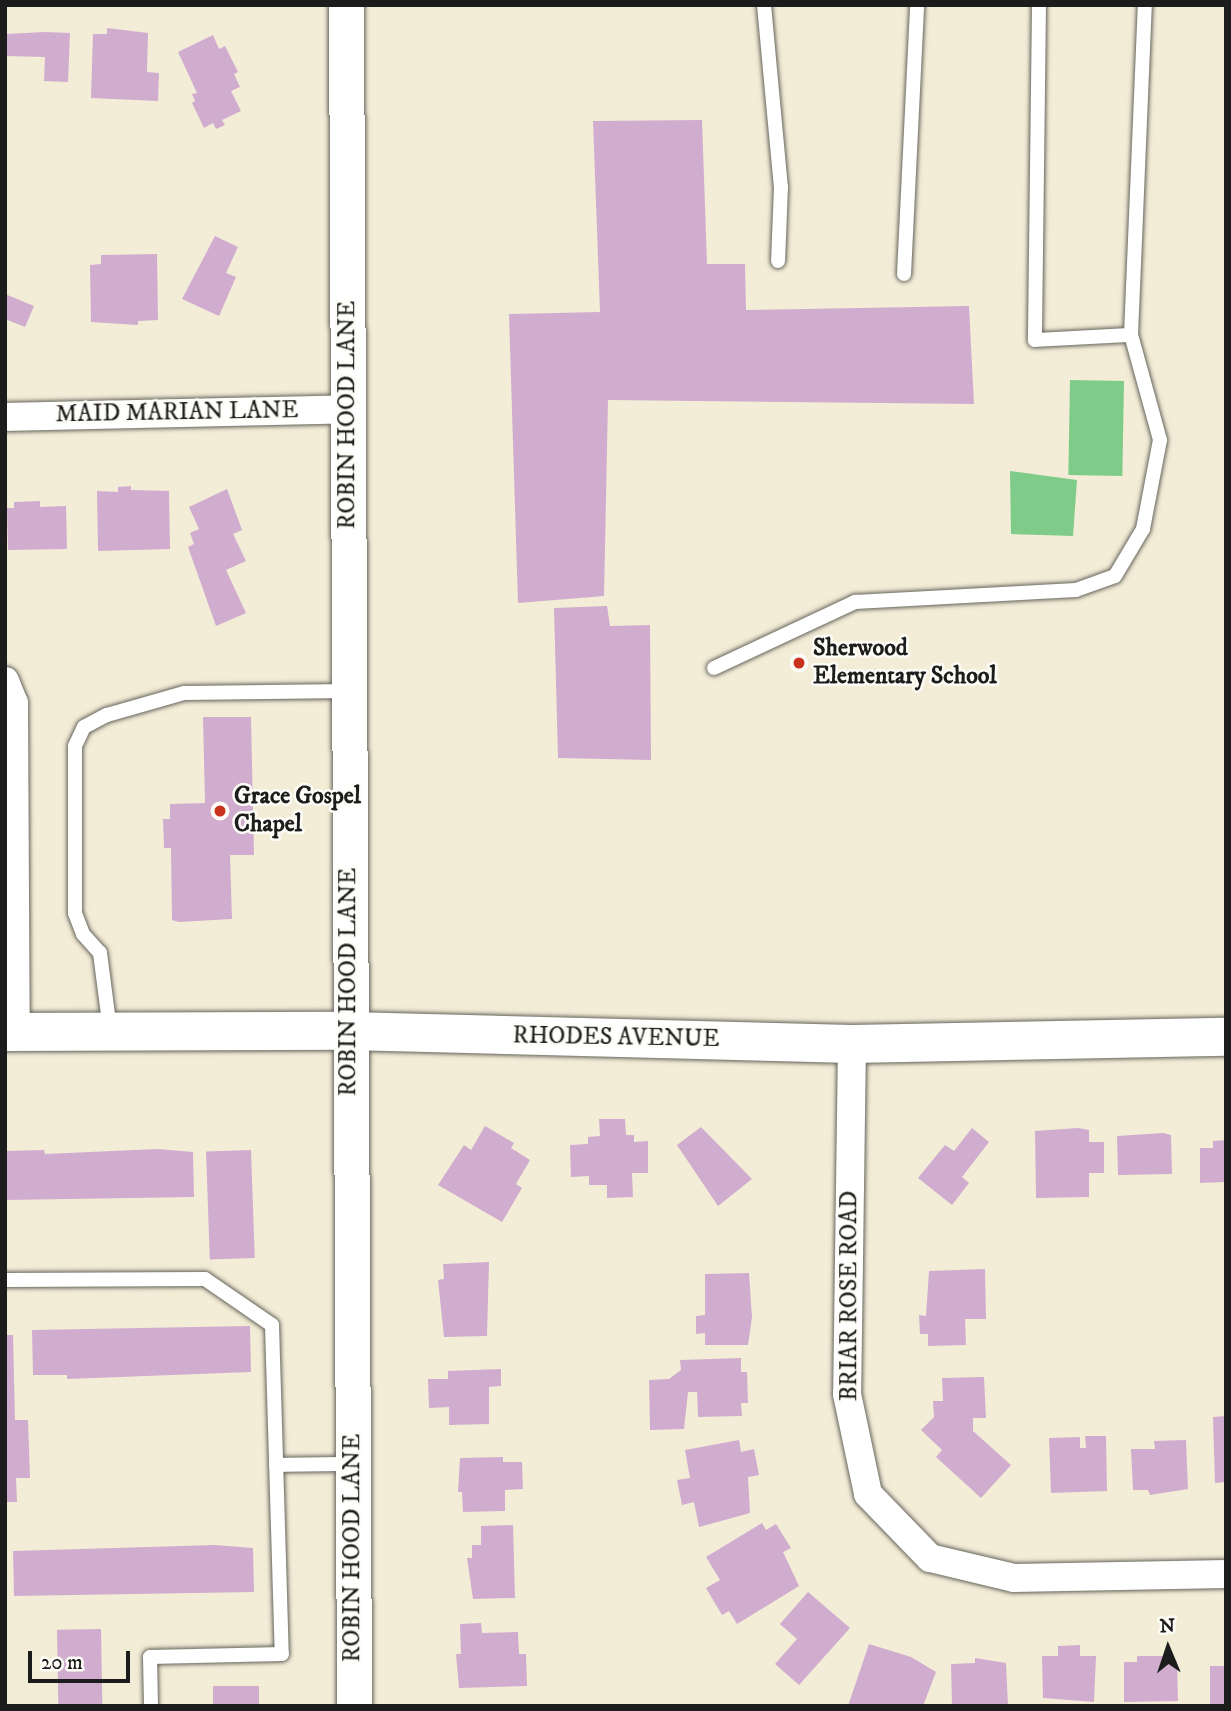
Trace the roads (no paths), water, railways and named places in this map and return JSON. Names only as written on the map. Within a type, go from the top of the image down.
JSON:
[{"type":"main road","name":"RHODES AVENUE","points":[[11,1032],[348,1031],[852,1044],[1226,1037]]},
{"type":"street","name":"ROBIN HOOD LANE","points":[[346,5],[348,1031],[354,1706]]},
{"type":"street","name":"MAID MARIAN LANE","points":[[5,417],[348,410]]},
{"type":"street","points":[[5,681],[14,703],[11,1032]]},
{"type":"street","name":"BRIAR ROSE ROAD","points":[[852,1044],[847,1394],[868,1494],[930,1558],[1014,1578],[1226,1574]]},
{"type":"lane","points":[[764,5],[781,187],[778,261]]},
{"type":"lane","points":[[904,274],[917,5]]},
{"type":"lane","points":[[1039,5],[1035,340],[1131,335]]},
{"type":"lane","points":[[714,668],[855,601],[1076,590],[1115,576],[1143,529],[1160,440],[1131,335],[1145,5]]},
{"type":"lane","points":[[110,1031],[100,953],[83,934],[75,913],[75,746],[84,727],[107,715],[184,693],[348,691]]},
{"type":"lane","points":[[5,1280],[205,1279],[272,1325],[282,1654],[150,1657],[151,1706]]},
{"type":"lane","points":[[276,1465],[353,1464]]},
{"type":"place","name":"Sherwood Elementary School","points":[[799,663]]},
{"type":"place","name":"Grace Gospel Chapel","points":[[220,811]]}]
